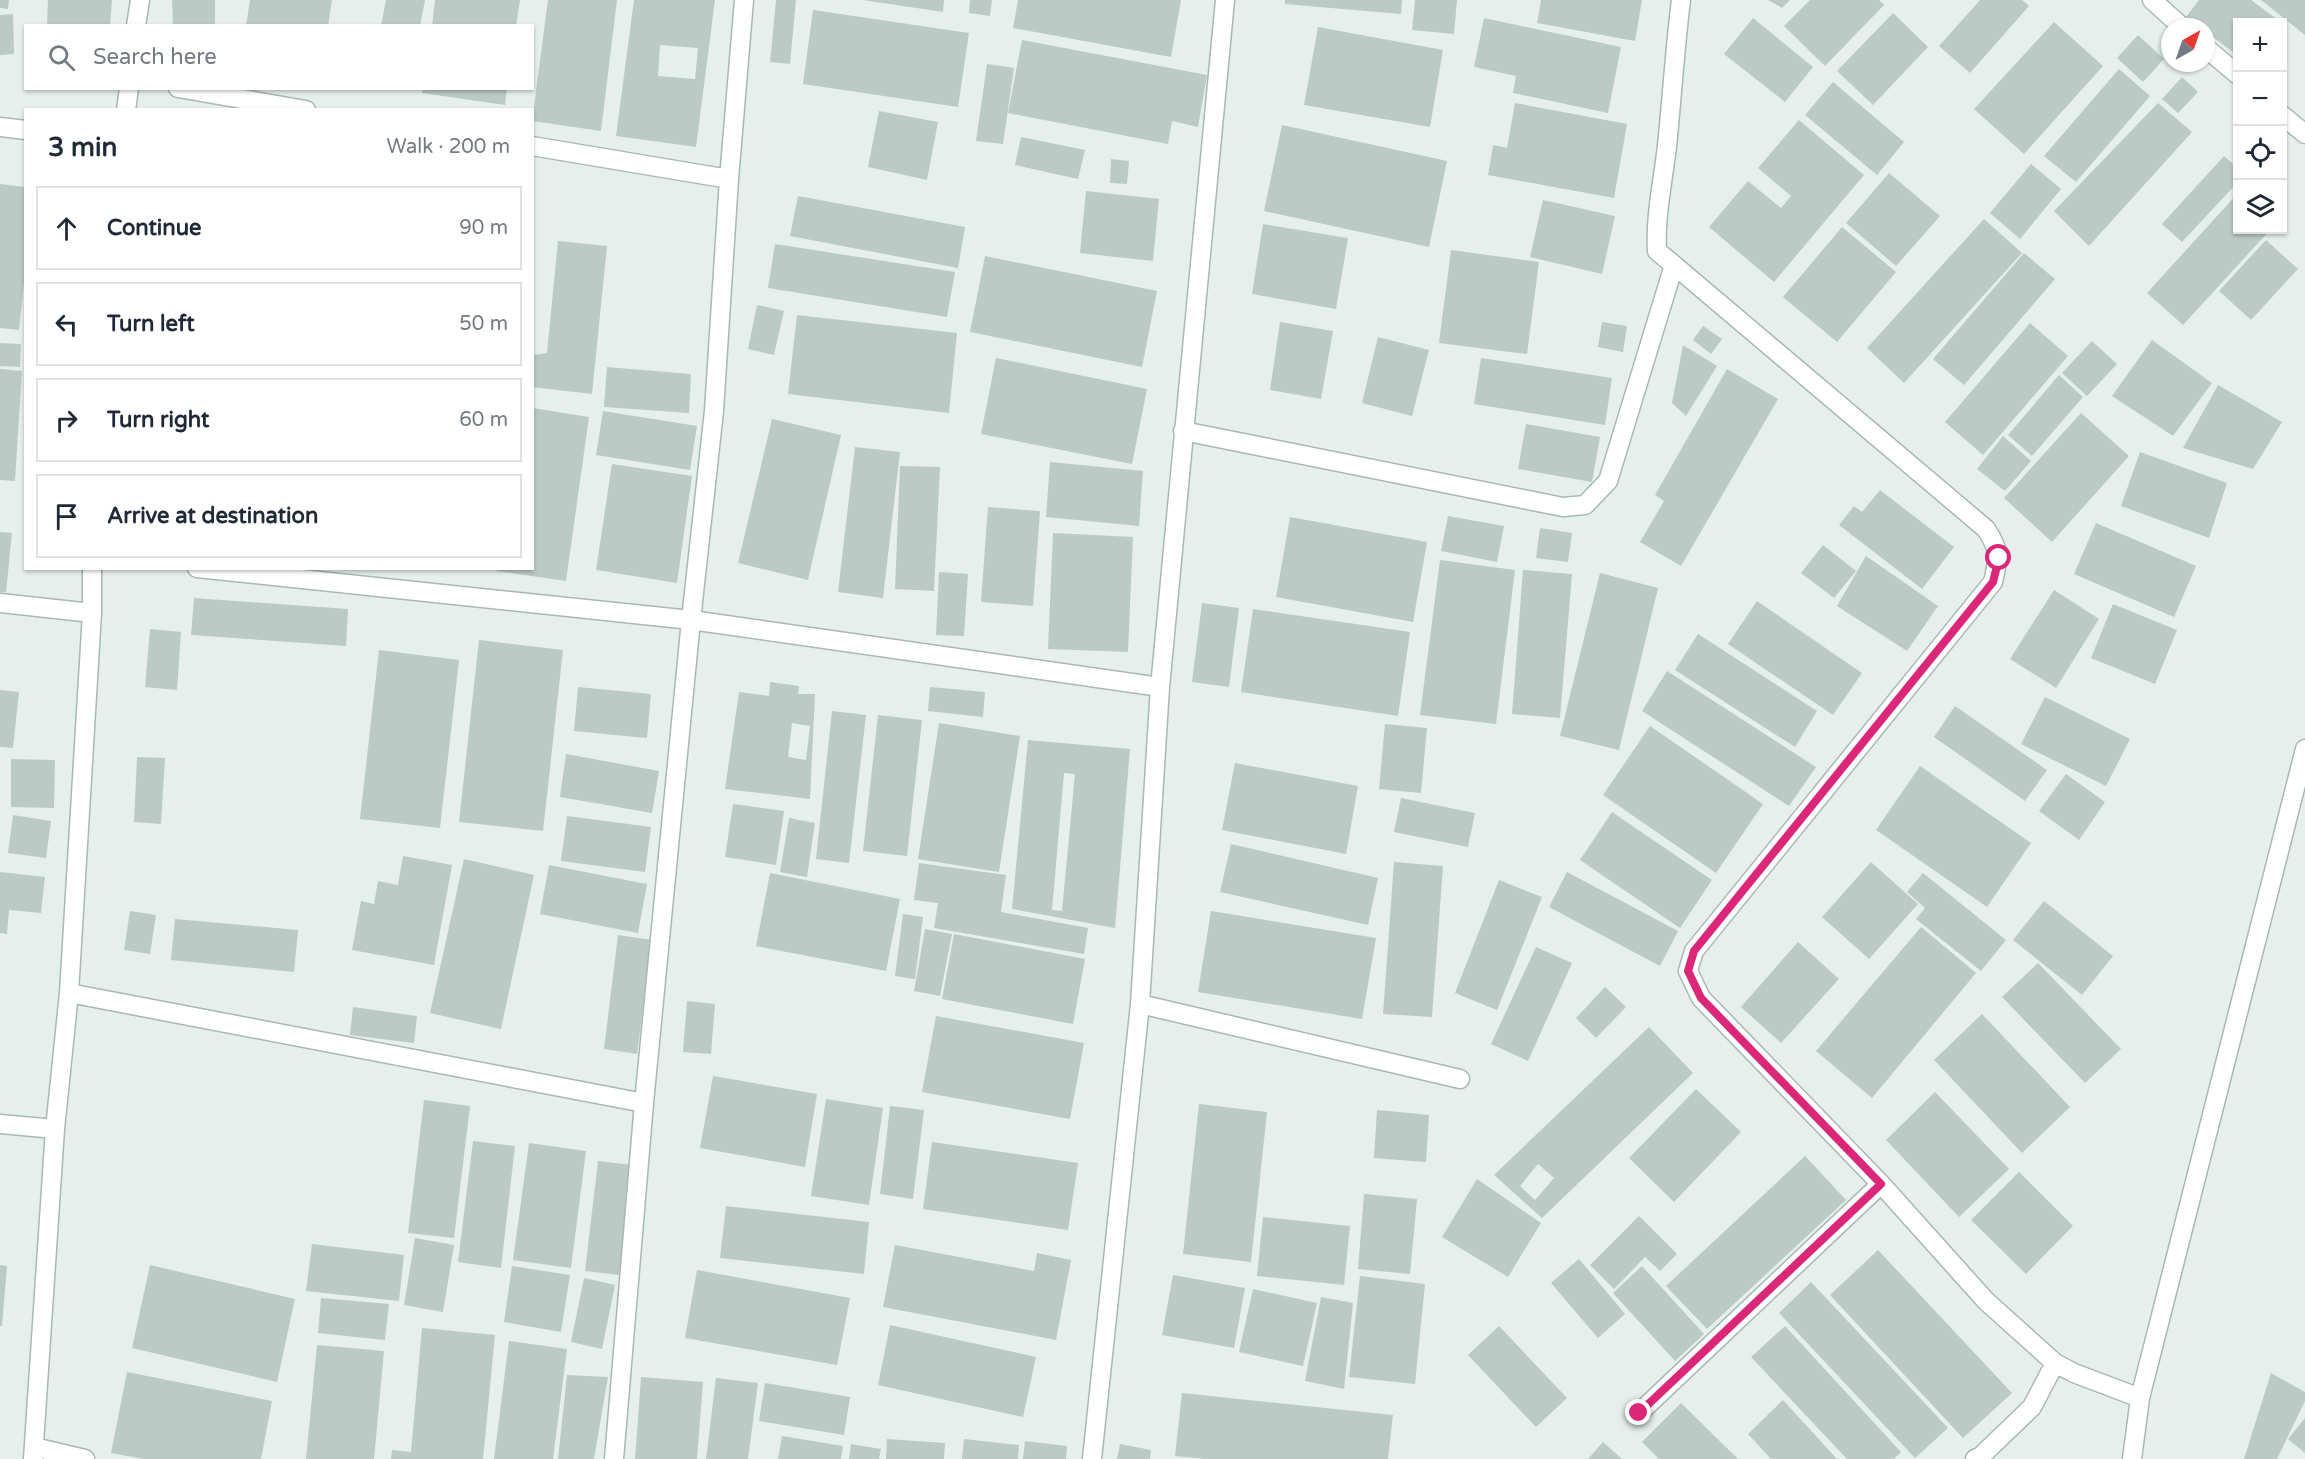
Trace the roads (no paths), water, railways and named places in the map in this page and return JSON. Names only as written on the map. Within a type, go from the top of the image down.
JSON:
[{"type":"street","points":[[136,24],[140,0]]},
{"type":"street","points":[[614,1459],[644,1103],[691,620],[714,411],[729,178],[744,0]]},
{"type":"street","points":[[1092,1459],[1140,1004],[1160,687],[1225,0]]},
{"type":"street","points":[[1681,0],[1666,150],[1657,207],[1657,251],[1986,529],[1995,543],[1999,558],[1993,582],[1694,951],[1688,971],[1701,998],[1881,1184],[1986,1301],[2055,1363],[2074,1373],[2140,1398]]},
{"type":"street","points":[[2152,0],[2172,18]]},
{"type":"street","points":[[2215,56],[2234,72]]},
{"type":"street","points":[[126,108],[129,90]]},
{"type":"street","points":[[190,90],[294,108]]},
{"type":"street","points":[[2287,118],[2305,134]]},
{"type":"street","points":[[0,127],[24,130]]},
{"type":"street","points":[[534,146],[729,178]]},
{"type":"street","points":[[1183,431],[1563,507],[1585,505],[1608,481],[1674,265]]},
{"type":"street","points":[[86,1459],[33,1453],[55,1130],[69,993],[92,613],[92,570]]},
{"type":"street","points":[[216,570],[691,620],[1160,687]]},
{"type":"street","points":[[0,603],[92,613]]},
{"type":"street","points":[[2132,1459],[2140,1398],[2305,749]]},
{"type":"street","points":[[69,993],[644,1103]]},
{"type":"street","points":[[1140,1004],[1460,1079]]},
{"type":"street","points":[[0,1124],[55,1130]]},
{"type":"street","points":[[1639,1413],[1881,1184]]},
{"type":"street","points":[[1974,1459],[1981,1456],[2032,1407],[2055,1363]]}]
